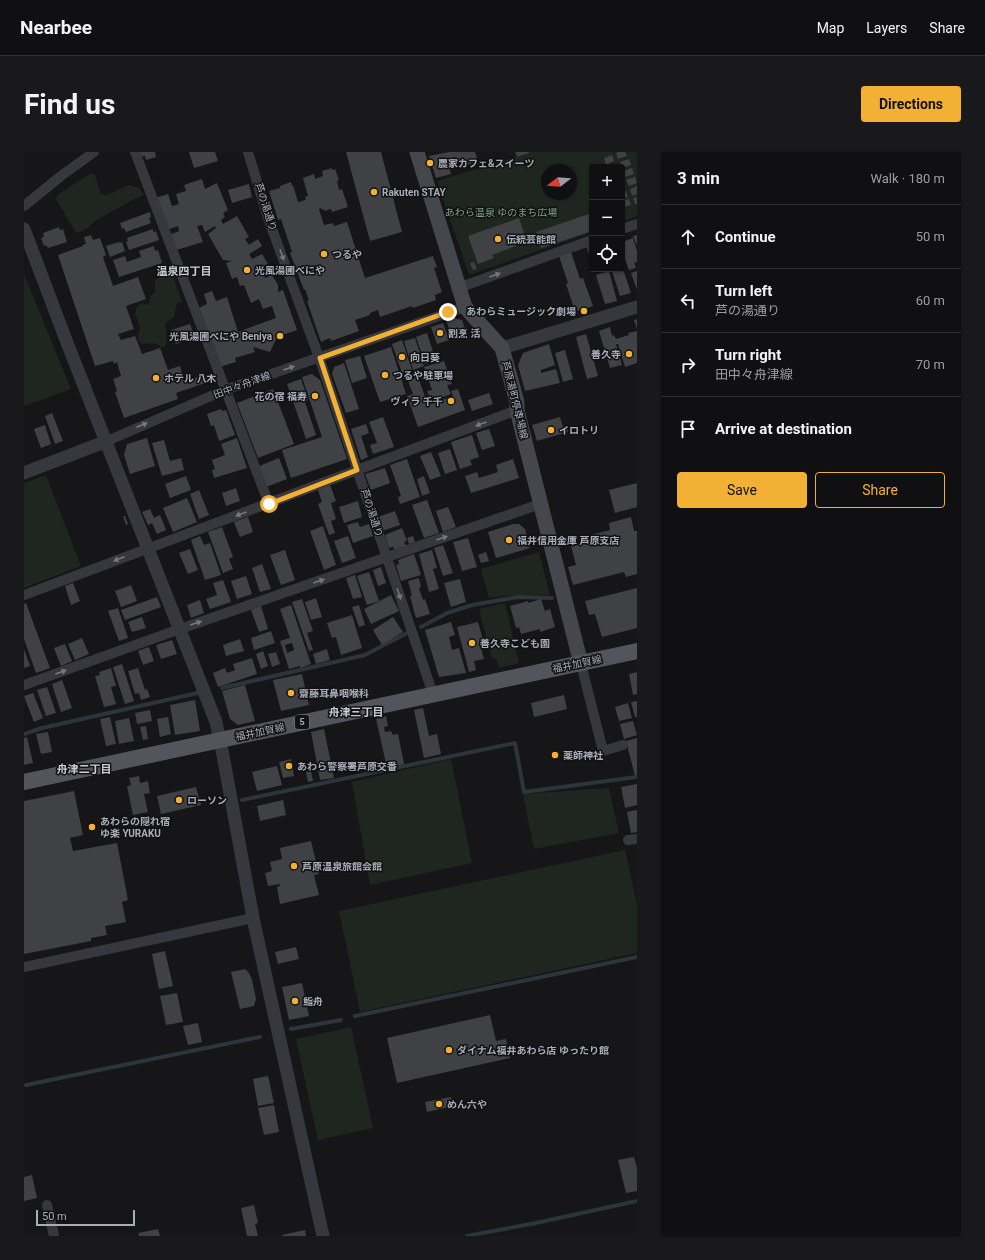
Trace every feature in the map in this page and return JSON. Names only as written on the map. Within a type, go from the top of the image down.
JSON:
[{"type":"main road","name":"芦原湯町停車場線","points":[[417,152],[465,307],[502,348],[517,402],[517,410],[581,664]]},
{"type":"main road","name":"福井加賀線","points":[[24,782],[637,651]]},
{"type":"street","points":[[24,206],[94,152]]},
{"type":"street","points":[[135,152],[269,504]]},
{"type":"street","name":"芦の湯通り","points":[[248,152],[268,218],[320,358],[433,694]]},
{"type":"street","points":[[625,228],[637,224]]},
{"type":"street","points":[[24,229],[216,722],[253,918],[323,1236]]},
{"type":"street","points":[[458,288],[589,241]]},
{"type":"street","name":"田中々舟津線","points":[[24,473],[106,441],[225,390],[465,307]]},
{"type":"street","points":[[502,348],[637,307]]},
{"type":"street","points":[[24,595],[517,410]]},
{"type":"street","points":[[24,685],[180,629],[540,504]]},
{"type":"street","points":[[581,664],[604,752],[623,745]]},
{"type":"street","points":[[24,967],[253,918]]},
{"type":"street","points":[[48,1205],[54,1236]]},
{"type":"green space","name":"あわら温泉 ゆのまち広場","points":[[514,152],[637,152],[637,216],[625,221],[625,164],[589,164],[589,233],[469,275],[437,181],[516,157]]},
{"type":"green space","points":[[91,173],[95,175],[101,194],[107,195],[129,185],[139,188],[144,195],[102,217],[83,231],[76,233],[56,199],[59,194]]},
{"type":"green space","points":[[168,273],[171,274],[174,279],[182,302],[177,303],[174,317],[165,324],[167,340],[166,345],[162,348],[154,343],[140,343],[138,339],[140,326],[135,314],[137,307],[141,303],[149,305],[150,297],[155,292],[155,280]]},
{"type":"green space","points":[[24,274],[71,389],[24,406]]},
{"type":"green space","points":[[46,475],[81,566],[24,588],[24,483]]},
{"type":"green space","points":[[539,552],[550,595],[515,595],[489,598],[481,569]]},
{"type":"green space","points":[[505,603],[519,663],[499,668],[496,658],[492,659],[479,609]]},
{"type":"green space","points":[[451,759],[472,863],[370,885],[352,782]]},
{"type":"green space","points":[[609,788],[619,833],[534,849],[523,794]]},
{"type":"green space","points":[[625,850],[637,904],[637,953],[360,1012],[339,911]]},
{"type":"green space","points":[[351,1027],[373,1128],[318,1140],[296,1039]]},
{"type":"building","points":[[138,152],[155,152],[156,157],[146,160],[145,156],[139,157]]},
{"type":"building","points":[[189,152],[215,152],[218,161],[194,168]]},
{"type":"building","name":"Rakuten STAY","points":[[346,152],[381,152],[402,232],[370,241]]},
{"type":"building","points":[[449,152],[475,152],[478,161],[464,166],[463,162],[458,163],[456,157],[447,160],[451,174],[436,178],[429,156]]},
{"type":"building","points":[[516,152],[529,152],[529,153],[517,157]]},
{"type":"building","points":[[625,152],[627,156],[618,159],[616,153]]},
{"type":"building","points":[[612,155],[614,161],[606,164],[604,158]]},
{"type":"building","points":[[629,159],[631,165],[625,167],[625,164],[621,164],[620,162]]},
{"type":"building","name":"つるや","points":[[332,168],[332,170],[335,169],[339,180],[337,181],[339,190],[342,189],[348,207],[332,212],[331,209],[324,211],[324,209],[319,209],[324,225],[333,223],[334,226],[347,222],[365,278],[433,256],[437,267],[434,268],[442,292],[435,295],[436,300],[413,308],[412,306],[380,317],[378,310],[370,313],[370,315],[355,320],[359,331],[331,341],[330,338],[321,342],[307,301],[309,300],[290,253],[292,252],[281,219],[278,220],[269,191],[280,188],[280,186],[291,182],[298,202],[306,200],[305,197],[308,196],[303,178],[314,174],[315,179],[323,176],[322,171]]},
{"type":"building","points":[[632,168],[634,174],[625,177],[625,170]]},
{"type":"building","points":[[635,177],[637,183],[629,186],[626,180]]},
{"type":"building","name":"光風湯圃べにや","points":[[202,179],[205,189],[217,183],[228,210],[223,213],[225,217],[221,220],[223,224],[237,216],[249,237],[245,239],[249,245],[258,239],[262,246],[249,254],[252,259],[262,254],[268,264],[262,267],[266,274],[264,275],[265,278],[272,275],[278,285],[278,292],[283,290],[297,330],[277,337],[270,352],[253,347],[255,352],[235,358],[236,362],[219,367],[199,308],[207,304],[204,294],[212,291],[216,301],[227,297],[238,332],[276,318],[272,306],[263,309],[259,299],[251,303],[244,285],[240,286],[237,277],[232,279],[226,263],[232,261],[223,260],[208,234],[216,228],[215,226],[205,232],[202,225],[197,226],[203,242],[173,251],[169,235],[179,231],[178,226],[167,230],[155,198],[168,194],[172,206],[179,204],[176,194],[186,191],[184,185]]},
{"type":"building","points":[[249,184],[252,197],[232,203],[228,190]]},
{"type":"building","points":[[637,186],[637,194],[632,196],[630,189]]},
{"type":"building","points":[[625,191],[628,197],[625,198]]},
{"type":"building","points":[[637,197],[637,204],[635,204],[633,198]]},
{"type":"building","points":[[629,199],[631,205],[625,207],[625,200]]},
{"type":"building","points":[[150,212],[151,218],[149,218],[151,223],[126,232],[124,228],[122,229],[120,223]]},
{"type":"building","points":[[589,214],[589,232],[541,248],[536,232]]},
{"type":"building","name":"伝統芸能館","points":[[519,218],[527,242],[492,255],[494,258],[478,264],[468,236]]},
{"type":"building","points":[[59,227],[60,230],[63,229],[67,242],[48,248],[46,245],[44,246],[41,238],[44,237],[43,233]]},
{"type":"building","points":[[153,229],[153,232],[156,231],[159,240],[129,250],[126,242],[128,241],[127,238]]},
{"type":"building","points":[[91,235],[93,240],[100,238],[106,255],[103,257],[113,286],[138,277],[146,299],[126,306],[134,329],[118,334],[121,340],[135,336],[142,354],[160,348],[168,370],[180,366],[184,381],[206,375],[208,382],[176,393],[178,399],[124,418],[115,392],[117,391],[113,379],[121,376],[117,362],[114,364],[113,361],[95,366],[58,255],[83,246],[82,245],[86,244],[84,237]]},
{"type":"building","points":[[637,235],[637,246],[633,236]]},
{"type":"building","points":[[633,238],[637,251],[637,262],[634,263],[636,268],[629,270],[625,259],[625,241]]},
{"type":"building","points":[[122,242],[125,251],[110,257],[106,246]]},
{"type":"building","points":[[589,244],[589,254],[586,245]]},
{"type":"building","points":[[154,246],[155,251],[158,250],[162,263],[119,277],[113,260],[125,256],[127,262],[141,257],[139,251]]},
{"type":"building","points":[[571,252],[580,279],[583,278],[593,306],[578,311],[577,307],[574,308],[559,256]]},
{"type":"building","points":[[474,262],[477,269],[473,270],[470,263]]},
{"type":"building","points":[[637,271],[637,290],[631,273]]},
{"type":"building","points":[[609,272],[617,301],[605,304],[596,275]]},
{"type":"building","points":[[612,272],[624,272],[631,293],[620,296]]},
{"type":"building","points":[[454,318],[462,320],[466,332],[452,337],[446,320]]},
{"type":"building","name":"善久寺","points":[[637,319],[637,329],[634,320]]},
{"type":"building","name":"割烹 活","points":[[443,323],[449,340],[437,344],[431,327]]},
{"type":"building","points":[[190,324],[195,337],[176,344],[171,330]]},
{"type":"building","name":"善久寺","points":[[610,327],[612,336],[614,335],[616,339],[629,335],[628,333],[637,331],[637,363],[625,367],[618,344],[616,344],[622,365],[610,368],[599,331]]},
{"type":"building","points":[[427,333],[436,361],[425,364],[416,337]]},
{"type":"building","points":[[586,334],[598,376],[587,379],[576,337]]},
{"type":"building","points":[[415,338],[424,366],[413,370],[404,341]]},
{"type":"building","name":"向日葵","points":[[402,340],[412,370],[402,373],[392,344]]},
{"type":"building","points":[[549,344],[555,365],[541,370],[541,373],[556,369],[560,383],[525,391],[518,365],[523,353]]},
{"type":"building","name":"つるや駐車場","points":[[391,347],[406,394],[380,402],[364,356]]},
{"type":"building","points":[[565,350],[573,379],[563,382],[555,353]]},
{"type":"building","points":[[360,356],[367,378],[352,383],[345,360]]},
{"type":"building","points":[[444,361],[452,384],[447,385],[451,394],[437,399],[436,396],[430,398],[427,391],[432,390],[424,367]]},
{"type":"building","points":[[344,363],[359,409],[346,413],[332,374],[334,367]]},
{"type":"building","name":"花の宿 福寿","points":[[312,374],[320,380],[347,459],[291,478],[282,450],[322,437],[302,377]]},
{"type":"building","name":"ヴィラ 千千","points":[[418,377],[428,405],[453,396],[451,391],[458,389],[465,410],[418,427],[407,396],[413,394],[408,381]]},
{"type":"building","points":[[301,379],[308,400],[305,402],[316,435],[306,439],[287,384]]},
{"type":"building","points":[[273,389],[294,444],[258,458],[237,403]]},
{"type":"building","points":[[489,393],[493,404],[472,411],[468,400]]},
{"type":"building","points":[[221,409],[222,411],[226,410],[235,435],[219,441],[214,425],[211,426],[207,414]]},
{"type":"building","points":[[52,413],[63,441],[55,444],[45,416]]},
{"type":"building","points":[[383,417],[394,447],[373,454],[370,445],[377,443],[369,422]]},
{"type":"building","name":"イロトリ","points":[[560,417],[563,427],[567,426],[568,432],[537,441],[532,425]]},
{"type":"building","points":[[366,424],[369,433],[361,436],[368,457],[361,460],[351,429]]},
{"type":"building","points":[[45,425],[51,444],[41,448],[34,429]]},
{"type":"building","points":[[489,429],[495,446],[482,450],[476,433]]},
{"type":"building","points":[[472,435],[479,457],[470,460],[472,465],[460,469],[451,442]]},
{"type":"building","points":[[147,438],[155,466],[130,474],[124,455],[127,444]]},
{"type":"building","points":[[237,438],[247,468],[214,478],[212,470],[215,469],[212,460],[225,455],[221,444]]},
{"type":"building","points":[[164,440],[170,461],[181,458],[184,470],[162,476],[152,443]]},
{"type":"building","points":[[450,449],[457,470],[445,474],[438,453]]},
{"type":"building","points":[[431,452],[441,476],[430,480],[420,456]]},
{"type":"building","points":[[279,458],[287,479],[266,487],[257,467]]},
{"type":"building","points":[[407,459],[420,497],[400,504],[398,497],[401,496],[390,465]]},
{"type":"building","points":[[513,459],[519,478],[471,493],[465,476],[477,472],[479,478],[498,472],[496,465]]},
{"type":"building","points":[[385,468],[390,483],[371,490],[365,474]]},
{"type":"building","points":[[186,476],[191,490],[170,498],[165,484]]},
{"type":"building","points":[[424,476],[430,493],[422,496],[417,479]]},
{"type":"building","points":[[329,482],[336,501],[331,503],[336,519],[331,521],[335,533],[329,535],[318,504],[322,502],[317,487]]},
{"type":"building","points":[[637,483],[637,507],[615,513],[609,490]]},
{"type":"building","points":[[236,488],[240,501],[226,506],[222,493]]},
{"type":"building","points":[[199,490],[209,515],[199,519],[190,494]]},
{"type":"building","points":[[187,498],[197,522],[173,532],[163,508]]},
{"type":"building","points":[[427,500],[439,533],[424,538],[412,505]]},
{"type":"building","points":[[358,501],[362,517],[344,523],[339,507]]},
{"type":"building","points":[[448,507],[456,527],[443,532],[436,511]]},
{"type":"building","points":[[150,509],[154,518],[160,515],[166,530],[157,534],[152,523],[148,525],[142,512]]},
{"type":"building","points":[[395,511],[400,525],[382,531],[378,517]]},
{"type":"building","points":[[123,516],[125,516],[128,524],[126,525]]},
{"type":"building","points":[[248,517],[253,532],[240,537],[234,522]]},
{"type":"building","points":[[631,517],[634,531],[637,531],[637,574],[626,577],[624,572],[573,585],[568,567],[576,565],[571,546],[584,542],[583,537],[610,530],[609,523]]},
{"type":"building","points":[[358,522],[360,527],[369,524],[373,536],[353,543],[347,525]]},
{"type":"building","name":"福井信用金庫 芦原支店","points":[[513,524],[519,524],[525,529],[530,548],[496,558],[488,532]]},
{"type":"building","points":[[323,526],[336,565],[324,570],[310,531]]},
{"type":"building","points":[[222,527],[233,557],[229,559],[233,569],[223,573],[208,532]]},
{"type":"building","points":[[402,528],[407,541],[404,542],[406,546],[395,550],[393,547],[389,548],[385,535]]},
{"type":"building","points":[[200,536],[204,545],[210,543],[221,575],[205,580],[191,540]]},
{"type":"building","points":[[348,536],[356,558],[342,563],[334,541]]},
{"type":"building","points":[[413,536],[415,542],[409,544],[407,538]]},
{"type":"building","points":[[468,538],[477,567],[462,571],[453,542]]},
{"type":"building","points":[[443,545],[453,573],[443,576],[434,548]]},
{"type":"building","points":[[190,549],[198,570],[188,574],[179,553]]},
{"type":"building","points":[[285,550],[295,580],[281,585],[270,555]]},
{"type":"building","points":[[432,550],[437,568],[433,569],[439,589],[429,592],[419,554]]},
{"type":"building","points":[[486,552],[489,561],[481,563],[478,555]]},
{"type":"building","points":[[414,554],[421,575],[401,581],[396,565],[399,564],[398,560]]},
{"type":"building","points":[[262,564],[271,589],[260,592],[252,568]]},
{"type":"building","points":[[381,567],[386,583],[378,586],[373,570]]},
{"type":"building","points":[[369,572],[379,601],[367,605],[357,576]]},
{"type":"building","points":[[355,575],[362,597],[353,599],[346,578]]},
{"type":"building","points":[[246,576],[252,594],[237,599],[231,581]]},
{"type":"building","points":[[419,578],[421,587],[419,588],[423,600],[425,599],[430,614],[416,618],[410,596],[412,596],[408,581]]},
{"type":"building","points":[[460,579],[466,602],[451,607],[444,583]]},
{"type":"building","points":[[223,580],[231,602],[210,609],[206,599],[217,595],[213,583]]},
{"type":"building","points":[[73,583],[80,601],[71,605],[65,586]]},
{"type":"building","points":[[131,585],[137,601],[121,607],[115,591]]},
{"type":"building","points":[[637,588],[637,628],[602,637],[595,614],[589,615],[585,601]]},
{"type":"building","points":[[391,595],[399,611],[371,624],[364,609]]},
{"type":"building","points":[[157,597],[161,607],[125,620],[121,610]]},
{"type":"building","points":[[316,598],[322,617],[311,620],[305,602]]},
{"type":"building","points":[[302,599],[313,631],[307,633],[313,650],[309,651],[292,602]]},
{"type":"building","points":[[541,599],[545,611],[550,609],[555,627],[540,632],[540,629],[521,634],[519,627],[516,628],[510,606]]},
{"type":"building","points":[[200,600],[204,613],[191,618],[187,605]]},
{"type":"building","points":[[26,603],[50,668],[36,673],[24,639],[24,604]]},
{"type":"building","points":[[291,605],[311,664],[300,668],[300,666],[289,669],[280,641],[290,638],[280,609]],"holes":[[[292,643],[294,650],[287,653],[285,645]]]},
{"type":"building","points":[[359,605],[365,625],[359,627],[352,607]]},
{"type":"building","points":[[261,606],[268,629],[259,632],[251,610]]},
{"type":"building","points":[[118,608],[128,638],[119,641],[108,611]]},
{"type":"building","points":[[352,615],[362,648],[341,655],[336,637],[332,638],[327,623]]},
{"type":"building","points":[[142,617],[146,628],[132,632],[128,622]]},
{"type":"building","points":[[393,617],[403,632],[382,645],[373,630]]},
{"type":"building","points":[[451,622],[455,635],[449,637],[452,650],[459,648],[466,673],[439,677],[425,630]]},
{"type":"building","points":[[478,622],[485,647],[481,648],[484,659],[474,661],[476,670],[469,672],[457,627]]},
{"type":"building","points":[[271,631],[275,643],[254,650],[251,638]]},
{"type":"building","points":[[82,638],[89,654],[75,660],[68,644]]},
{"type":"building","points":[[240,639],[244,651],[226,656],[223,645]]},
{"type":"building","points":[[172,640],[177,654],[161,659],[156,645]]},
{"type":"building","points":[[65,644],[72,661],[61,666],[54,648]]},
{"type":"building","points":[[149,647],[154,661],[143,665],[138,651]]},
{"type":"building","points":[[24,649],[30,666],[24,668]]},
{"type":"building","points":[[327,649],[330,660],[316,664],[313,654]]},
{"type":"building","points":[[263,651],[268,666],[261,669],[256,654]]},
{"type":"building","points":[[276,652],[280,664],[272,667],[268,654]]},
{"type":"building","points":[[252,658],[257,674],[218,687],[213,673],[225,668],[227,673],[235,670],[233,664]]},
{"type":"building","points":[[122,664],[134,701],[125,704],[113,667]]},
{"type":"building","points":[[111,668],[116,686],[111,687],[116,704],[104,707],[95,676],[100,675],[99,672]]},
{"type":"building","points":[[138,668],[145,690],[147,689],[150,697],[141,700],[139,693],[135,694],[128,671]]},
{"type":"building","points":[[637,672],[637,694],[633,695],[629,674]]},
{"type":"building","name":"齋藤耳鼻咽喉科","points":[[302,674],[309,705],[281,711],[273,680]]},
{"type":"building","points":[[62,680],[72,708],[61,712],[52,684]]},
{"type":"building","points":[[245,685],[255,721],[238,725],[230,719],[222,691]]},
{"type":"building","points":[[47,687],[56,713],[46,716],[37,690]]},
{"type":"building","points":[[33,693],[43,718],[34,722],[24,696]]},
{"type":"building","points":[[564,695],[567,709],[534,717],[531,703]]},
{"type":"building","points":[[195,700],[200,731],[175,735],[170,705]]},
{"type":"building","points":[[637,701],[637,717],[635,717],[631,702]]},
{"type":"building","points":[[628,703],[632,718],[619,721],[615,707]]},
{"type":"building","points":[[423,708],[429,736],[437,734],[441,754],[424,758],[414,710]]},
{"type":"building","points":[[150,710],[152,721],[137,724],[135,713]]},
{"type":"building","points":[[386,716],[388,726],[384,727],[385,732],[391,731],[393,735],[398,734],[404,764],[387,768],[376,719]]},
{"type":"building","points":[[110,717],[116,744],[106,746],[100,719]]},
{"type":"building","points":[[168,717],[171,734],[160,737],[157,719]]},
{"type":"building","points":[[129,718],[134,741],[119,744],[115,721]]},
{"type":"building","points":[[633,721],[637,735],[624,739],[620,724]]},
{"type":"building","points":[[146,726],[148,739],[143,740],[140,727]]},
{"type":"building","points":[[324,729],[334,778],[320,780],[311,732]]},
{"type":"building","points":[[48,732],[52,752],[41,754],[36,734]]},
{"type":"building","points":[[27,737],[33,763],[24,765],[24,738]]},
{"type":"building","points":[[637,738],[637,775],[635,776],[626,741]]},
{"type":"building","points":[[291,759],[294,776],[283,778],[279,762]]},
{"type":"building","points":[[277,766],[282,785],[257,791],[252,772]]},
{"type":"building","points":[[311,771],[313,781],[308,782],[306,772]]},
{"type":"building","points":[[139,776],[140,783],[148,781],[150,793],[144,794],[148,812],[133,815],[127,786],[131,785],[129,778]]},
{"type":"building","points":[[637,784],[637,805],[625,808],[621,787]]},
{"type":"building","name":"ローソン","points":[[196,787],[201,805],[161,814],[157,796]]},
{"type":"building","points":[[74,791],[83,835],[70,838],[73,851],[117,843],[128,900],[122,902],[126,922],[105,926],[107,935],[91,938],[91,941],[24,954],[24,801]]},
{"type":"building","points":[[283,800],[286,815],[260,821],[257,806]]},
{"type":"building","points":[[637,810],[637,832],[631,833],[627,812]]},
{"type":"building","name":"芦原温泉旅館会館","points":[[311,841],[319,874],[314,875],[319,895],[280,904],[277,887],[280,886],[280,884],[268,886],[265,873],[272,871],[270,862],[282,859],[280,848]]},
{"type":"building","points":[[296,947],[299,959],[278,964],[275,952]]},
{"type":"building","points":[[165,951],[173,986],[159,989],[152,954]]},
{"type":"building","points":[[245,969],[249,973],[252,980],[256,999],[254,1006],[240,1009],[231,972]]},
{"type":"building","name":"鮨舟","points":[[302,983],[309,1016],[289,1020],[282,987]]},
{"type":"building","points":[[177,993],[183,1022],[166,1025],[160,996]]},
{"type":"building","name":"ダイナム福井あわら店 ゆったり館","points":[[490,1015],[496,1041],[506,1039],[510,1058],[397,1083],[387,1038]]},
{"type":"building","points":[[198,1023],[202,1042],[188,1045],[183,1026]]},
{"type":"building","points":[[268,1076],[274,1103],[258,1106],[253,1079]]},
{"type":"building","name":"めん六や","points":[[451,1097],[453,1106],[427,1112],[425,1102]]},
{"type":"building","points":[[274,1105],[279,1132],[264,1135],[258,1108]]},
{"type":"building","points":[[634,1157],[637,1168],[637,1191],[626,1193],[618,1160]]},
{"type":"building","points":[[32,1175],[37,1198],[24,1201],[24,1177]]},
{"type":"building","points":[[254,1205],[258,1223],[255,1224],[258,1236],[247,1236],[241,1208]]},
{"type":"building","points":[[158,1229],[160,1236],[139,1236],[138,1233]]},
{"type":"building","points":[[305,1230],[306,1236],[282,1236],[282,1235]]},
{"type":"waterway","points":[[421,627],[447,613],[472,605],[518,597],[552,598]]},
{"type":"waterway","points":[[222,688],[365,655],[407,633]]},
{"type":"waterway","points":[[24,734],[42,728],[202,692]]},
{"type":"waterway","points":[[242,800],[515,743],[524,792],[637,777]]},
{"type":"waterway","points":[[355,1016],[637,957]]},
{"type":"waterway","points":[[291,1029],[341,1020]]},
{"type":"waterway","points":[[26,1085],[260,1037]]},
{"type":"waterway","points":[[467,1236],[637,1201]]},
{"type":"place","name":"農家カフェ&スイーツ","points":[[430,163]]},
{"type":"place","name":"Rakuten STAY","points":[[374,192]]},
{"type":"place","name":"伝統芸能館","points":[[498,239]]},
{"type":"place","name":"つるや","points":[[324,254]]},
{"type":"place","name":"光風湯圃べにや","points":[[247,270]]},
{"type":"place","name":"あわらミュージック劇場","points":[[584,311]]},
{"type":"place","name":"割烹 活","points":[[440,333]]},
{"type":"place","name":"光風湯圃べにや Beniya","points":[[280,336]]},
{"type":"place","name":"善久寺","points":[[629,354]]},
{"type":"place","name":"向日葵","points":[[402,357]]},
{"type":"place","name":"つるや駐車場","points":[[385,375]]},
{"type":"place","name":"ホテル 八木","points":[[156,378]]},
{"type":"place","name":"花の宿 福寿","points":[[315,396]]},
{"type":"place","name":"ヴィラ 千千","points":[[451,401]]},
{"type":"place","name":"イロトリ","points":[[551,430]]},
{"type":"place","name":"福井信用金庫 芦原支店","points":[[509,540]]},
{"type":"place","name":"善久寺こども園","points":[[472,643]]},
{"type":"place","name":"齋藤耳鼻咽喉科","points":[[291,693]]},
{"type":"place","name":"薬師神社","points":[[555,755]]},
{"type":"place","name":"あわら警察署芦原交番","points":[[289,766]]},
{"type":"place","name":"ローソン","points":[[179,800]]},
{"type":"place","name":"あわらの隠れ宿 ゆ楽 YURAKU","points":[[92,827]]},
{"type":"place","name":"芦原温泉旅館会館","points":[[294,866]]},
{"type":"place","name":"鮨舟","points":[[295,1001]]},
{"type":"place","name":"ダイナム福井あわら店 ゆったり館","points":[[449,1050]]},
{"type":"place","name":"めん六や","points":[[439,1104]]},
{"type":"district","name":"温泉四丁目","points":[[184,271]]},
{"type":"district","name":"舟津三丁目","points":[[356,712]]},
{"type":"district","name":"舟津二丁目","points":[[84,769]]},
{"type":"route","points":[[269,504],[357,470],[320,358],[448,312]]}]
